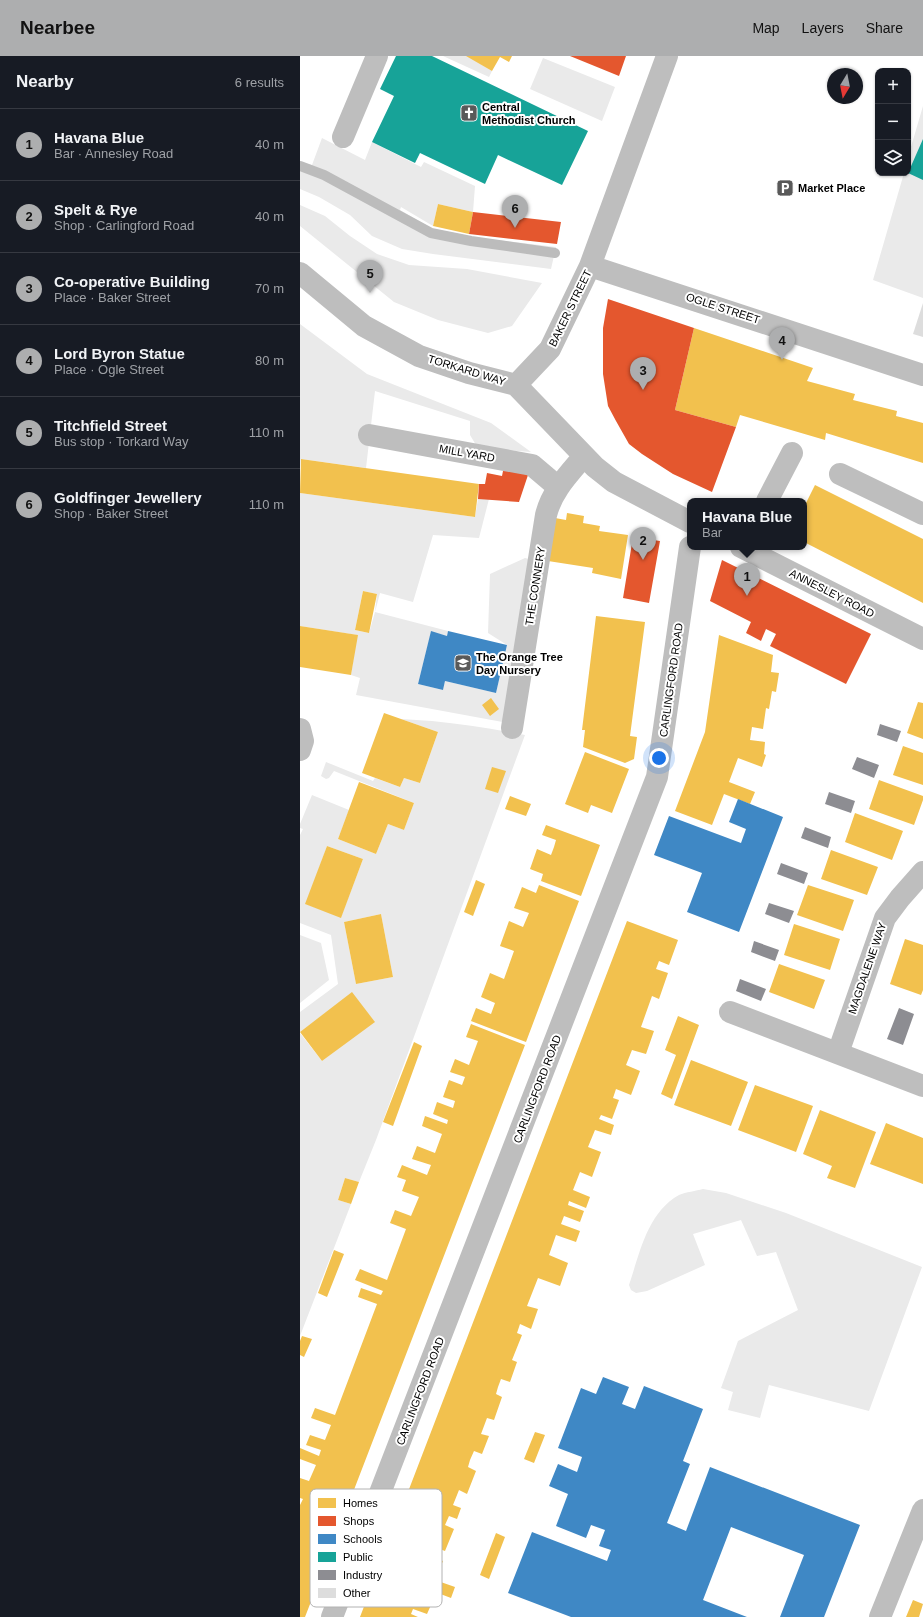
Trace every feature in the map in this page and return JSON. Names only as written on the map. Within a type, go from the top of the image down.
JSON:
[{"type":"street","points":[[343,137],[377,56]]},
{"type":"street","name":"BAKER STREET","points":[[516,385],[550,349],[590,266],[667,56]]},
{"type":"street","name":"OGLE STREET","points":[[590,266],[923,375]]},
{"type":"street","name":"TORKARD WAY","points":[[300,273],[364,326],[419,356],[469,373],[516,385]]},
{"type":"street","points":[[516,385],[595,467],[614,482],[687,520]]},
{"type":"street","name":"MILL YARD","points":[[369,435],[532,465],[558,487]]},
{"type":"street","points":[[769,498],[792,452]]},
{"type":"street","name":"THE CONNERY","points":[[512,728],[549,502],[558,487],[584,456]]},
{"type":"street","points":[[840,474],[923,514]]},
{"type":"street","name":"CARLINGFORD ROAD","points":[[382,1489],[657,777],[690,550]]},
{"type":"street","name":"ANNESLEY ROAD","points":[[749,550],[923,639]]},
{"type":"street","points":[[300,728],[303,741],[300,750]]},
{"type":"street","name":"MAGDALENE WAY","points":[[838,1052],[885,918],[923,872]]},
{"type":"street","points":[[730,1012],[838,1052],[923,1086]]},
{"type":"street","points":[[880,1617],[923,1510]]},
{"type":"street","name":"CARLINGFORD ROAD","points":[[332,1617],[336,1607]]},
{"type":"shaded area","points":[[443,56],[468,56],[492,71],[489,77]]},
{"type":"shaded area","points":[[543,58],[615,87],[602,121],[530,89]]},
{"type":"shaded area","points":[[923,106],[923,298],[873,280],[903,176],[911,176],[911,147]]},
{"type":"shaded area","points":[[322,138],[365,160],[372,142],[421,167],[424,162],[475,186],[473,212],[438,204],[433,226],[401,207],[400,210],[433,229],[471,237],[556,247],[551,269],[402,249],[372,236],[350,215],[319,197],[300,189],[300,162],[312,165]]},
{"type":"shaded area","points":[[300,205],[325,216],[350,236],[377,254],[409,265],[467,269],[542,283],[512,326],[488,333],[438,320],[394,302],[300,226]]},
{"type":"shaded area","points":[[300,324],[367,374],[491,423],[531,452],[489,449],[476,445],[470,435],[470,421],[375,391],[366,468],[301,459],[300,468]]},
{"type":"shaded area","points":[[300,493],[475,517],[478,499],[489,499],[479,538],[433,535],[413,602],[380,593],[375,612],[448,631],[447,636],[431,632],[418,684],[443,690],[445,681],[496,693],[507,645],[488,633],[490,574],[525,558],[533,560],[508,723],[356,695],[360,678],[351,675],[357,635],[300,626]],"holes":[[[363,591],[377,594],[375,612],[369,633],[355,630]]]},
{"type":"shaded area","points":[[401,719],[432,721],[525,735],[376,1140],[359,1182],[345,1178],[338,1200],[351,1204],[300,1336],[300,1033],[322,1061],[374,1021],[352,993],[300,1032],[300,1012],[338,984],[331,935],[300,923],[300,835],[303,829],[300,828],[300,824],[312,795],[349,810],[338,839],[376,854],[388,824],[404,830],[414,803],[334,771],[329,778],[326,779],[321,776],[326,762],[373,781],[375,778],[400,787],[404,778],[420,783],[438,732]],"holes":[[[327,846],[363,859],[341,917],[306,904]],[[381,914],[393,977],[356,984],[344,922]]]},
{"type":"shaded area","points":[[300,935],[321,943],[329,980],[300,1003]]},
{"type":"shaded area","points":[[703,1189],[726,1193],[786,1213],[922,1267],[869,1411],[769,1385],[760,1418],[728,1410],[733,1392],[721,1388],[738,1341],[798,1310],[776,1252],[757,1256],[741,1220],[693,1234],[705,1265],[647,1291],[636,1293],[631,1290],[629,1285],[641,1247],[659,1212],[679,1195]]},
{"type":"building: Homes","points":[[466,56],[512,56],[509,62],[500,57],[492,71]]},
{"type":"building: Homes","points":[[438,204],[473,212],[469,234],[433,226]]},
{"type":"building: Homes","points":[[694,328],[813,368],[807,381],[855,394],[853,400],[897,411],[896,416],[923,423],[923,463],[826,433],[825,440],[740,415],[736,427],[675,410]]},
{"type":"building: Homes","points":[[301,459],[479,484],[475,517],[300,493]]},
{"type":"building: Homes","points":[[815,485],[923,539],[923,603],[807,544],[807,501]]},
{"type":"building: Homes","points":[[567,513],[584,516],[583,523],[600,526],[599,531],[628,535],[621,579],[592,573],[593,568],[548,561],[555,518],[566,520]]},
{"type":"building: Homes","points":[[363,591],[377,594],[369,633],[355,630]]},
{"type":"building: Homes","points":[[596,616],[645,622],[630,736],[637,737],[634,759],[625,763],[583,747],[585,730],[582,730]]},
{"type":"building: Homes","points":[[300,626],[358,635],[351,675],[300,667]]},
{"type":"building: Homes","points":[[719,635],[773,655],[771,672],[779,673],[776,692],[772,691],[769,709],[766,708],[763,729],[752,727],[750,740],[765,742],[764,754],[766,755],[762,767],[738,758],[729,782],[755,792],[750,804],[724,794],[712,825],[675,811],[705,732]]},
{"type":"building: Homes","points":[[491,698],[499,709],[490,716],[482,705]]},
{"type":"building: Homes","points":[[918,702],[923,703],[923,739],[907,733]]},
{"type":"building: Homes","points":[[384,713],[438,732],[420,783],[404,778],[400,787],[362,773]]},
{"type":"building: Homes","points":[[903,746],[923,753],[923,785],[893,775]]},
{"type":"building: Homes","points":[[585,752],[629,769],[612,813],[591,805],[588,813],[565,804]]},
{"type":"building: Homes","points":[[492,767],[506,771],[498,793],[485,789]]},
{"type":"building: Homes","points":[[879,780],[923,796],[914,825],[869,809]]},
{"type":"building: Homes","points":[[359,782],[414,803],[404,830],[388,824],[376,854],[338,839]]},
{"type":"building: Homes","points":[[510,796],[531,804],[526,816],[505,809]]},
{"type":"building: Homes","points":[[855,813],[903,831],[892,860],[845,842]]},
{"type":"building: Homes","points":[[546,825],[600,845],[581,896],[541,881],[543,874],[530,869],[537,849],[551,855],[554,847],[556,840],[542,835]]},
{"type":"building: Homes","points":[[327,846],[363,859],[341,918],[305,904]]},
{"type":"building: Homes","points":[[831,850],[878,867],[867,895],[821,879]]},
{"type":"building: Homes","points":[[476,880],[485,884],[473,916],[464,912]]},
{"type":"building: Homes","points":[[539,885],[579,901],[526,1042],[471,1021],[476,1008],[491,1014],[495,1003],[481,997],[490,973],[504,979],[514,951],[500,946],[509,921],[523,927],[529,913],[514,908],[522,887],[536,893]]},
{"type":"building: Homes","points":[[808,885],[854,900],[843,931],[797,915]]},
{"type":"building: Homes","points":[[381,914],[393,977],[356,984],[344,922]]},
{"type":"building: Homes","points":[[627,921],[678,940],[669,965],[659,961],[656,969],[668,973],[659,999],[652,996],[641,1027],[654,1031],[646,1054],[632,1050],[626,1065],[640,1071],[631,1095],[616,1089],[613,1098],[619,1100],[612,1119],[601,1115],[599,1119],[614,1125],[611,1135],[595,1130],[588,1147],[601,1152],[592,1177],[580,1172],[573,1190],[590,1197],[586,1208],[569,1201],[568,1205],[584,1211],[580,1222],[564,1216],[561,1224],[580,1231],[576,1242],[556,1235],[549,1255],[568,1263],[560,1286],[538,1278],[527,1306],[538,1309],[531,1329],[520,1324],[517,1333],[522,1335],[512,1360],[517,1362],[510,1382],[501,1379],[496,1394],[502,1397],[494,1420],[487,1418],[481,1434],[489,1436],[482,1454],[474,1451],[470,1460],[468,1467],[476,1471],[467,1494],[459,1490],[453,1505],[461,1508],[457,1519],[449,1516],[445,1525],[454,1529],[445,1551],[442,1550],[442,1489],[409,1489]]},
{"type":"building: Homes","points":[[794,924],[840,939],[830,970],[784,955]]},
{"type":"building: Homes","points":[[905,939],[923,945],[923,990],[921,995],[890,984]]},
{"type":"building: Homes","points":[[779,964],[825,980],[814,1009],[769,992]]},
{"type":"building: Homes","points":[[352,992],[375,1022],[322,1061],[300,1032]]},
{"type":"building: Homes","points":[[678,1016],[699,1025],[672,1099],[661,1094],[676,1055],[665,1050]]},
{"type":"building: Homes","points":[[471,1024],[525,1045],[354,1489],[310,1489],[310,1604],[305,1617],[300,1617],[300,1505],[303,1499],[300,1498],[300,1478],[309,1481],[316,1465],[300,1459],[300,1448],[319,1456],[321,1450],[306,1445],[310,1435],[325,1440],[331,1425],[311,1418],[315,1408],[335,1415],[377,1304],[358,1297],[361,1288],[381,1295],[383,1291],[355,1280],[360,1269],[387,1280],[406,1229],[390,1223],[395,1210],[411,1216],[419,1197],[402,1191],[406,1180],[397,1177],[402,1165],[427,1175],[431,1165],[412,1159],[417,1146],[435,1153],[442,1134],[422,1126],[425,1116],[447,1124],[448,1120],[433,1114],[437,1102],[453,1108],[455,1101],[443,1097],[449,1080],[462,1085],[465,1077],[450,1072],[455,1059],[469,1065],[478,1041],[466,1037]]},
{"type":"building: Homes","points":[[414,1042],[422,1046],[393,1126],[383,1122]]},
{"type":"building: Homes","points":[[691,1060],[748,1082],[731,1126],[674,1105]]},
{"type":"building: Homes","points":[[755,1085],[813,1106],[796,1152],[738,1130]]},
{"type":"building: Homes","points":[[820,1110],[876,1132],[855,1188],[827,1178],[832,1166],[803,1154]]},
{"type":"building: Homes","points":[[886,1123],[923,1138],[923,1184],[870,1164]]},
{"type":"building: Homes","points":[[345,1178],[359,1182],[351,1204],[338,1200]]},
{"type":"building: Homes","points":[[334,1250],[344,1254],[327,1297],[318,1293]]},
{"type":"building: Homes","points":[[302,1336],[312,1339],[304,1357],[300,1355],[300,1341]]},
{"type":"building: Homes","points":[[535,1432],[545,1435],[534,1463],[524,1459]]},
{"type":"building: Homes","points":[[496,1533],[505,1537],[489,1579],[480,1575]]},
{"type":"building: Homes","points":[[442,1582],[455,1587],[451,1598],[442,1595]]},
{"type":"building: Homes","points":[[913,1600],[923,1604],[919,1617],[906,1617]]},
{"type":"building: Homes","points":[[364,1607],[430,1607],[427,1614],[413,1609],[411,1614],[418,1617],[360,1617]]},
{"type":"building: Shops","points":[[570,56],[626,56],[619,76]]},
{"type":"building: Shops","points":[[473,212],[561,222],[557,244],[469,234]]},
{"type":"building: Shops","points":[[608,299],[694,328],[675,410],[736,427],[712,492],[673,474],[642,454],[629,444],[616,421],[608,406],[603,374],[603,328]]},
{"type":"building: Shops","points":[[504,466],[530,469],[519,502],[478,499],[479,484],[485,484],[487,473],[502,476]]},
{"type":"building: Shops","points":[[633,537],[660,541],[649,603],[623,598]]},
{"type":"building: Shops","points":[[722,560],[871,634],[846,684],[770,646],[776,634],[766,629],[761,641],[746,633],[751,622],[710,601]]},
{"type":"building: Schools","name":"The Orange Tree Day Nursery","points":[[431,631],[447,636],[448,631],[507,645],[496,693],[445,681],[443,690],[418,684]]},
{"type":"building: Schools","points":[[738,799],[783,817],[739,932],[687,912],[702,873],[654,855],[669,816],[741,843],[746,829],[729,822]]},
{"type":"building: Schools","points":[[603,1377],[629,1387],[622,1404],[635,1409],[644,1386],[703,1409],[683,1461],[690,1464],[667,1523],[686,1531],[710,1467],[860,1525],[824,1617],[780,1617],[804,1555],[731,1527],[703,1600],[747,1617],[571,1617],[508,1593],[532,1532],[607,1561],[611,1550],[599,1546],[605,1530],[591,1525],[586,1538],[556,1526],[568,1494],[549,1486],[558,1464],[577,1472],[582,1457],[558,1448],[581,1388],[596,1394]]},
{"type":"building: Public","name":"Central Methodist Church","points":[[396,56],[432,56],[588,131],[562,185],[498,155],[485,184],[420,153],[415,163],[372,142],[394,96],[380,89]]},
{"type":"building: Public","points":[[923,139],[923,180],[911,174],[911,166]]},
{"type":"building: Industry","points":[[880,724],[901,731],[897,742],[877,735]]},
{"type":"building: Industry","points":[[857,757],[879,765],[874,778],[852,769]]},
{"type":"building: Industry","points":[[829,792],[855,801],[851,813],[825,804]]},
{"type":"building: Industry","points":[[805,827],[831,837],[828,848],[801,838]]},
{"type":"building: Industry","points":[[781,863],[808,873],[804,884],[777,874]]},
{"type":"building: Industry","points":[[769,903],[794,911],[789,923],[765,914]]},
{"type":"building: Industry","points":[[754,941],[779,950],[775,961],[751,952]]},
{"type":"building: Industry","points":[[740,979],[766,989],[761,1001],[736,991]]},
{"type":"building: Industry","points":[[899,1008],[914,1014],[903,1045],[887,1039]]},
{"type":"building: Other","points":[[923,303],[923,337],[913,334]]},
{"type":"waterway","points":[[300,166],[324,175],[431,233],[471,241],[555,253]]},
{"type":"place","name":"Central Methodist Church","points":[[469,113]]},
{"type":"place","name":"Market Place","points":[[785,188]]},
{"type":"place","name":"Goldfinger Jewellery","points":[[515,228]]},
{"type":"place","name":"Titchfield Street","points":[[370,293]]},
{"type":"place","name":"Lord Byron Statue","points":[[782,360]]},
{"type":"place","name":"Co-operative Building","points":[[643,390]]},
{"type":"place","name":"Spelt & Rye","points":[[643,560]]},
{"type":"place","name":"Havana Blue","points":[[747,596]]},
{"type":"place","name":"The Orange Tree Day Nursery","points":[[463,663]]}]
